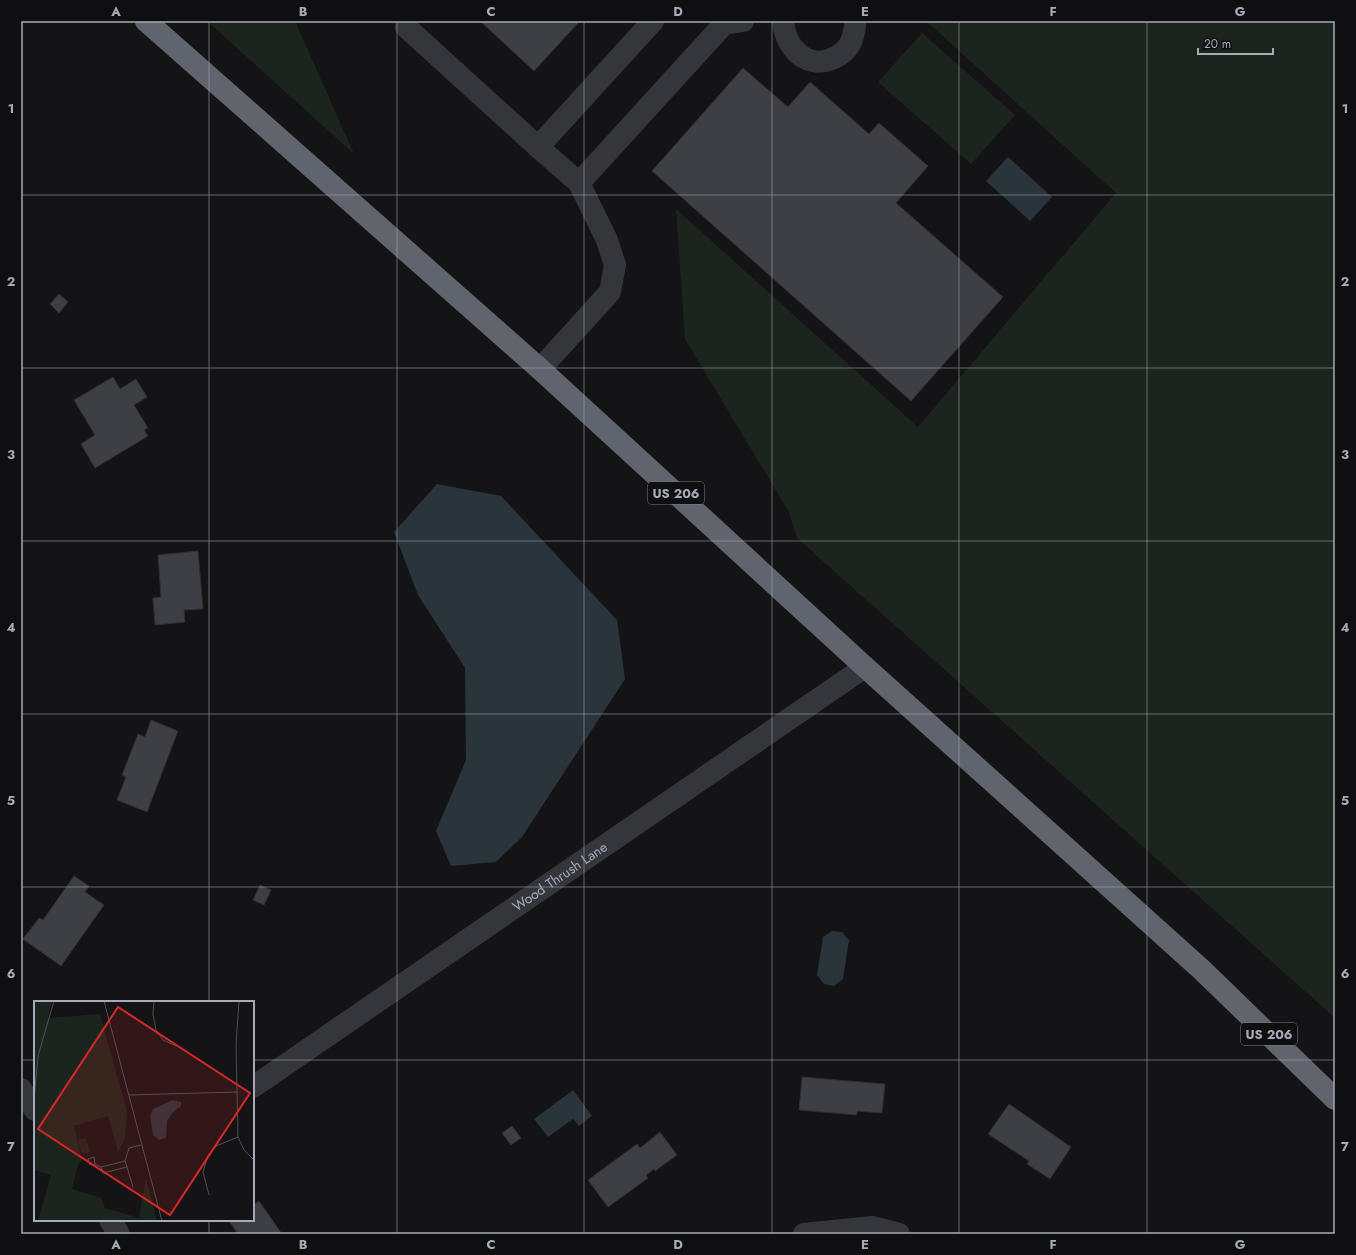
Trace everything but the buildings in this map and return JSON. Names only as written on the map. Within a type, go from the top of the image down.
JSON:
[{"type":"highway","name":"US 206","points":[[146,21],[540,369],[866,667],[1202,970],[1335,1098]]},
{"type":"street","points":[[538,147],[654,21]]},
{"type":"street","points":[[779,21],[789,44],[808,61],[820,63],[829,61],[842,54],[851,42],[856,25],[855,21]]},
{"type":"street","points":[[579,183],[730,22]]},
{"type":"street","points":[[406,27],[579,183],[607,240],[615,265],[610,292],[540,369]]},
{"type":"street","name":"Wood Thrush Lane","points":[[254,1086],[866,667]]},
{"type":"street","points":[[21,1089],[34,1108]]},
{"type":"street","points":[[111,1221],[119,1234]]},
{"type":"street","points":[[804,1234],[809,1232],[872,1228],[899,1234]]},
{"type":"shaded area","points":[[207,21],[295,21],[354,154]]},
{"type":"shaded area","points":[[926,21],[1335,21],[1335,1018],[797,538],[789,512],[685,339],[676,209],[918,427],[1116,193]]},
{"type":"shaded area","points":[[922,33],[1015,115],[971,164],[878,82]]},
{"type":"shaded area","points":[[1008,157],[1052,197],[1030,221],[986,181]]},
{"type":"shaded area","points":[[437,484],[501,496],[617,620],[625,679],[522,837],[496,862],[451,866],[436,831],[466,760],[465,668],[418,595],[394,532]]},
{"type":"shaded area","points":[[832,931],[842,932],[849,940],[843,979],[834,986],[824,984],[817,975],[823,937]]},
{"type":"shaded area","points":[[573,1090],[592,1116],[579,1126],[573,1119],[548,1137],[534,1119]]}]
